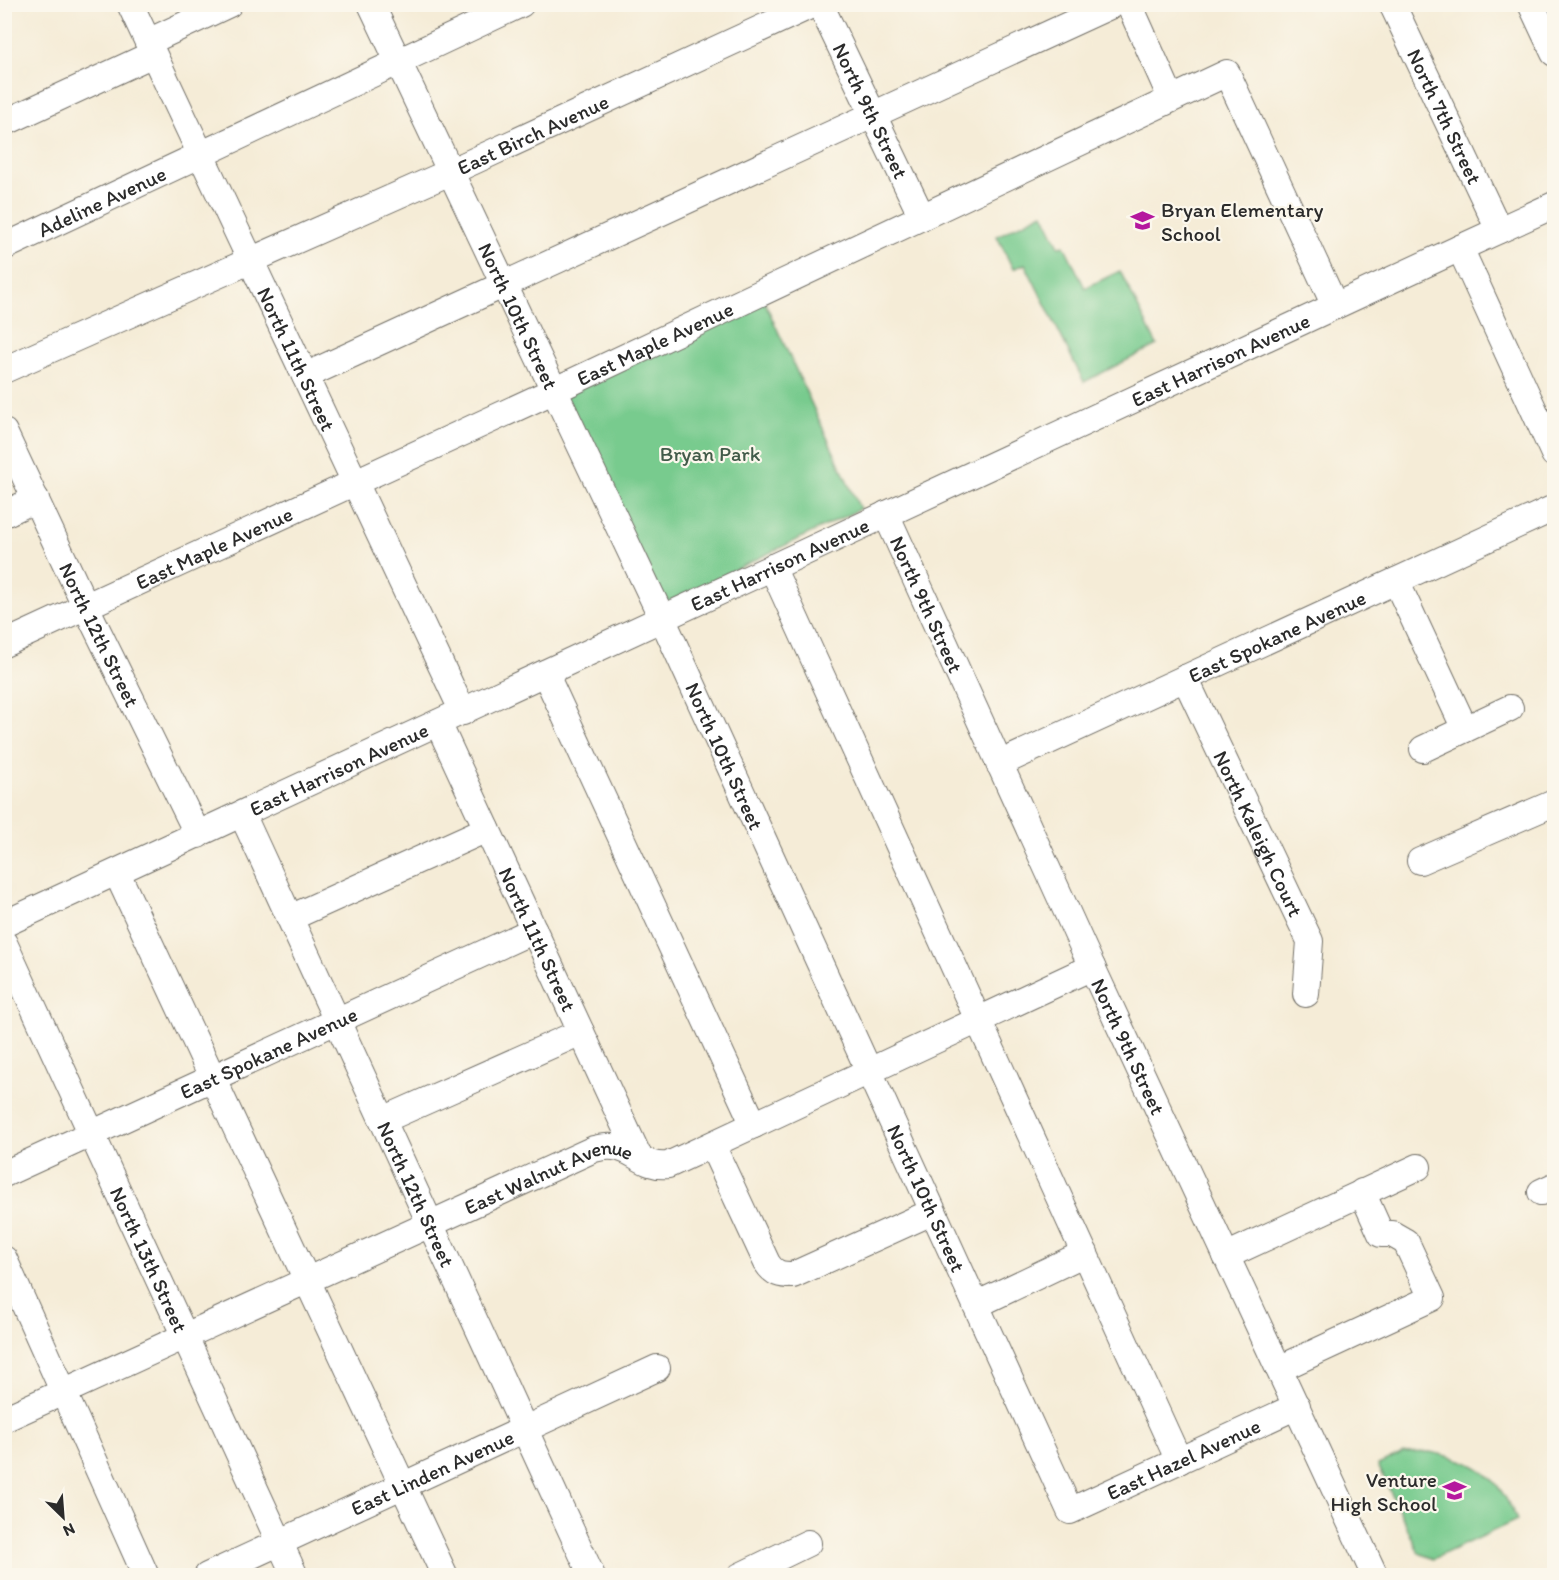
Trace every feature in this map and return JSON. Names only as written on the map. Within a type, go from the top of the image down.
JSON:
[{"type":"street","name":"North 11th Street","points":[[130,4],[463,712]]},
{"type":"street","points":[[4,123],[151,48],[229,4]]},
{"type":"street","name":"North 10th Street","points":[[371,4],[662,618],[1070,1511]]},
{"type":"street","name":"Adeline Avenue","points":[[4,248],[521,4]]},
{"type":"street","name":"East Birch Avenue","points":[[4,370],[450,172],[814,4]]},
{"type":"street","name":"North 9th Street","points":[[820,4],[922,218]]},
{"type":"street","points":[[304,376],[1114,4]]},
{"type":"street","points":[[1128,4],[1171,98]]},
{"type":"street","points":[[1531,4],[1554,53]]},
{"type":"street","name":"North 7th Street","points":[[1401,7],[1499,230]]},
{"type":"street","name":"East Maple Avenue","points":[[4,644],[553,391],[1227,73],[1335,306]]},
{"type":"street","name":"East Harrison Avenue","points":[[4,924],[1554,205]]},
{"type":"street","points":[[1460,248],[1554,454]]},
{"type":"street","name":"North 12th Street","points":[[4,432],[198,835]]},
{"type":"street","points":[[4,514],[36,499]]},
{"type":"street","name":"East Spokane Avenue","points":[[999,764],[1554,508]]},
{"type":"street","name":"North 9th Street","points":[[886,514],[1092,967],[1375,1575]]},
{"type":"street","points":[[772,567],[1179,1461]]},
{"type":"street","points":[[1396,581],[1465,729]]},
{"type":"street","points":[[545,673],[754,1125]]},
{"type":"street","name":"North Kaleigh Court","points":[[1185,678],[1310,941],[1306,994]]},
{"type":"street","points":[[1423,749],[1510,708]]},
{"type":"street","name":"North 11th Street","points":[[438,723],[638,1155]]},
{"type":"street","points":[[1420,861],[1554,803]]},
{"type":"street","name":"North 12th Street","points":[[242,814],[592,1575]]},
{"type":"street","points":[[290,918],[487,829]]},
{"type":"street","points":[[117,873],[445,1575]]},
{"type":"street","name":"East Spokane Avenue","points":[[4,1174],[534,930]]},
{"type":"street","name":"North 13th Street","points":[[4,943],[295,1575]]},
{"type":"street","name":"East Walnut Avenue","points":[[4,1419],[594,1149],[617,1146],[638,1155],[651,1165],[668,1165],[1092,967]]},
{"type":"street","points":[[383,1120],[581,1032]]},
{"type":"street","points":[[712,1145],[767,1263],[776,1273],[793,1275],[932,1212]]},
{"type":"street","points":[[1227,1256],[1418,1167]]},
{"type":"street","points":[[1279,1369],[1432,1298],[1406,1242],[1392,1234],[1381,1233],[1362,1192]]},
{"type":"street","points":[[976,1305],[1084,1253]]},
{"type":"street","points":[[4,1259],[146,1575]]},
{"type":"street","name":"East Linden Avenue","points":[[207,1575],[657,1368]]},
{"type":"street","name":"East Hazel Avenue","points":[[1070,1511],[1296,1406]]},
{"type":"street","points":[[740,1575],[808,1544]]},
{"type":"green space","points":[[1043,213],[1059,246],[1064,245],[1085,288],[1120,271],[1157,345],[1084,382],[1025,264],[1013,269],[997,236]]},
{"type":"green space","name":"Bryan Park","points":[[761,294],[860,509],[658,607],[553,391]]},
{"type":"green space","points":[[1430,1452],[1462,1460],[1484,1472],[1501,1491],[1517,1520],[1433,1559],[1419,1553],[1378,1465],[1403,1453]]},
{"type":"place","name":"Bryan Elementary School","points":[[1143,221]]},
{"type":"place","name":"Venture High School","points":[[1455,1491]]}]
